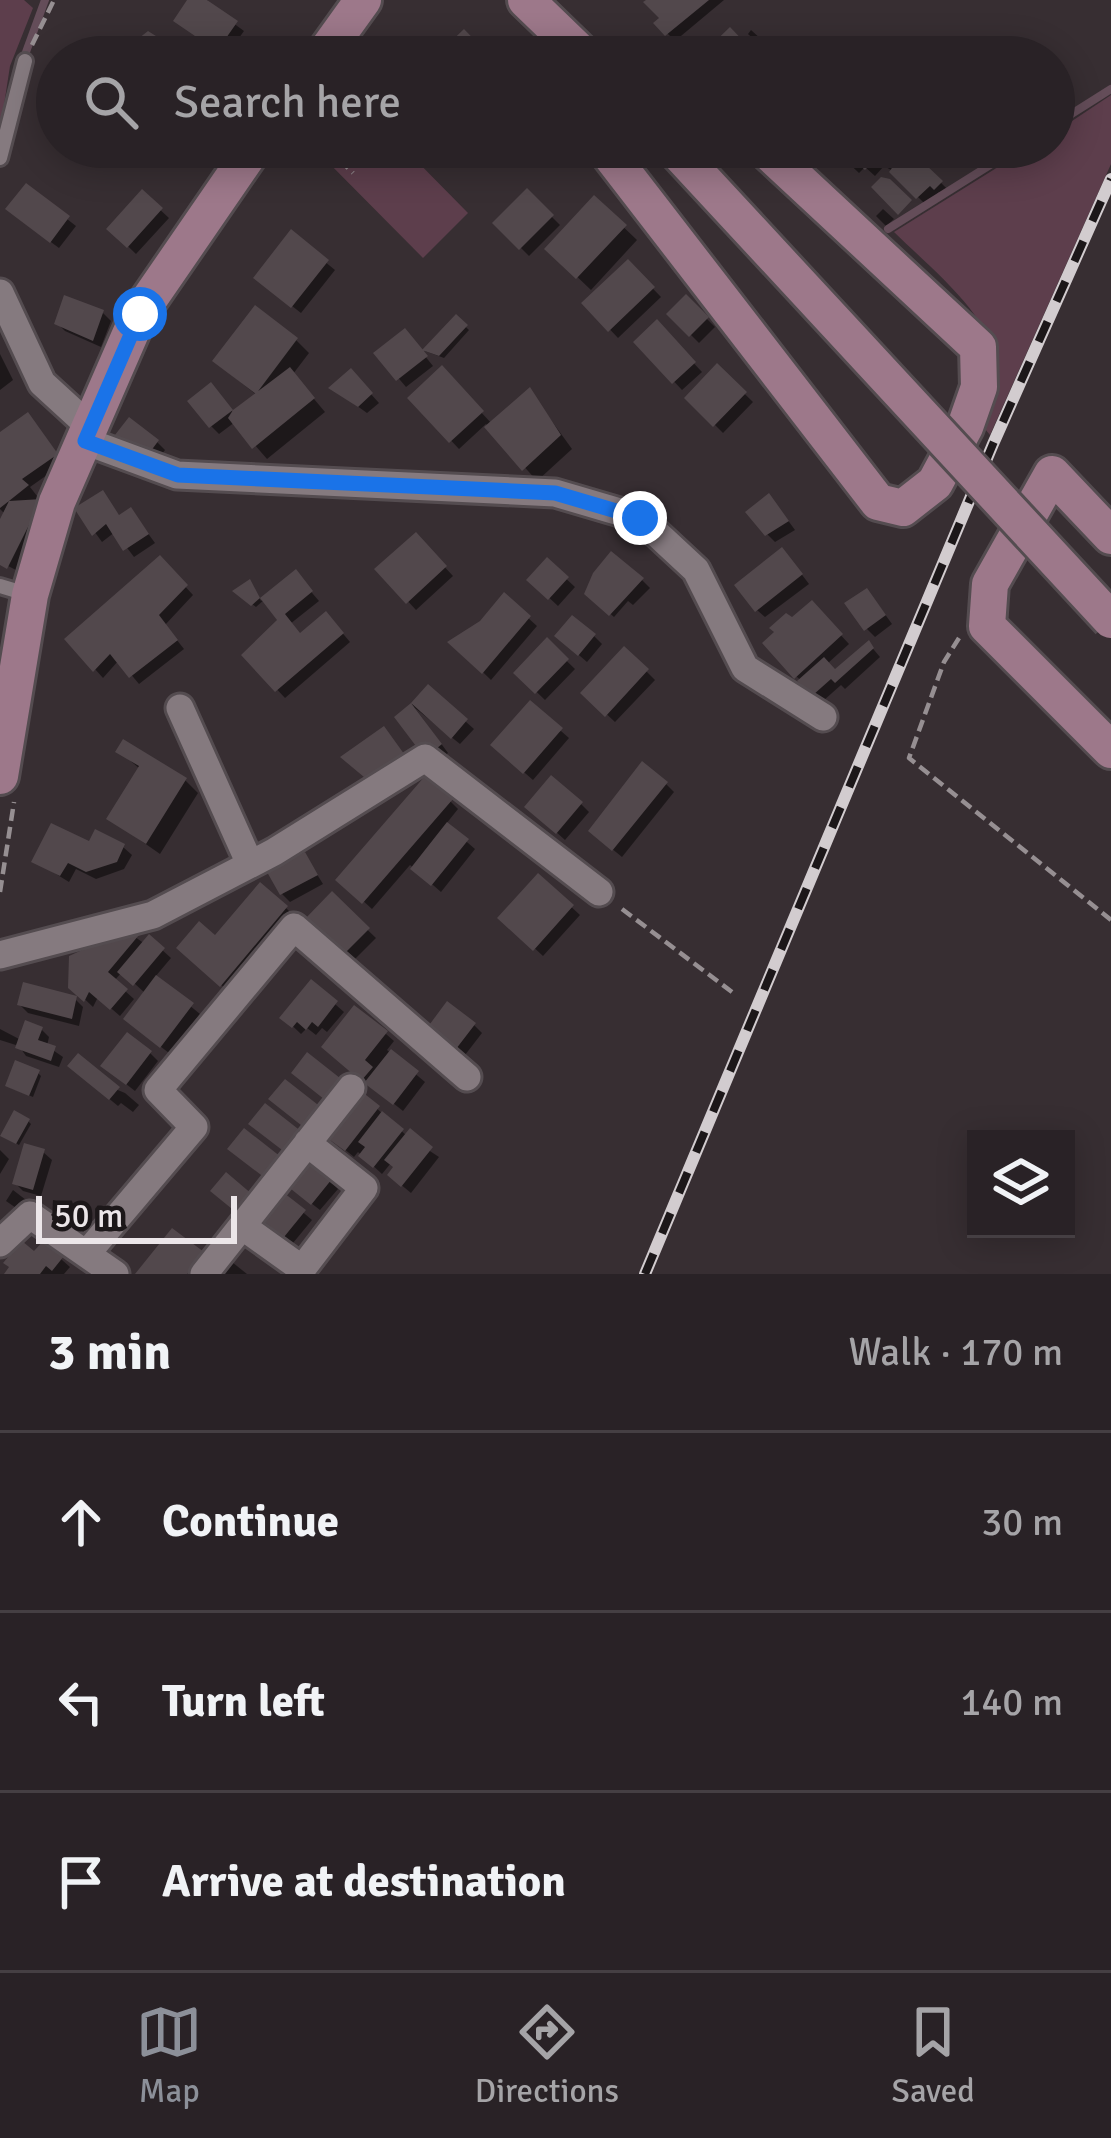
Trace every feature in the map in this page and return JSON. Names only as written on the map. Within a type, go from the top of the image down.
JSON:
[{"type":"street","points":[[337,36],[363,0]]},
{"type":"street","points":[[526,0],[563,36]]},
{"type":"street","points":[[0,776],[15,590],[140,314],[240,168]]},
{"type":"street","points":[[620,168],[878,502],[903,508],[934,483],[965,427],[979,387],[978,347],[786,168]]},
{"type":"street","points":[[692,168],[1111,620]]},
{"type":"street","points":[[0,293],[42,383],[87,434],[178,475],[555,493],[640,518],[696,570],[745,668],[824,717]]},
{"type":"street","points":[[1111,536],[1052,474],[990,584],[987,626],[1111,750]]},
{"type":"street","points":[[180,708],[250,864]]},
{"type":"street","points":[[0,955],[153,915],[250,864],[425,758],[599,892]]},
{"type":"street","points":[[88,1252],[194,1126],[158,1090],[294,927],[467,1077]]},
{"type":"street","points":[[204,1274],[351,1088]]},
{"type":"street","points":[[242,1226],[302,1269],[364,1188],[307,1143]]},
{"type":"street","points":[[0,1243],[30,1216],[115,1274]]},
{"type":"lane","points":[[0,158],[25,61]]},
{"type":"path","points":[[37,36],[54,0]]},
{"type":"path","points":[[25,61],[36,38]]},
{"type":"path","points":[[348,168],[353,173]]},
{"type":"path","points":[[969,621],[944,662],[909,758],[1111,920]]},
{"type":"path","points":[[599,892],[732,992]]},
{"type":"shaded area","points":[[0,0],[24,0],[33,8],[10,66],[0,131]]},
{"type":"shaded area","points":[[1111,95],[1111,164],[990,435],[980,423],[994,390],[997,368],[985,330],[957,294],[894,232],[996,168],[1075,168],[1075,119]]},
{"type":"shaded area","points":[[334,168],[424,168],[468,213],[423,258]]},
{"type":"building","points":[[187,0],[207,0],[238,21],[228,36],[195,36],[173,21]]},
{"type":"building","points":[[709,0],[665,36],[653,23],[659,18],[643,2]]},
{"type":"building","points":[[892,168],[929,168],[943,181],[916,199],[889,172]]},
{"type":"building","points":[[881,177],[890,179],[912,200],[898,215],[871,187]]},
{"type":"building","points":[[26,183],[70,216],[50,243],[5,209]]},
{"type":"building","points":[[527,188],[554,215],[519,250],[492,223]]},
{"type":"building","points":[[142,189],[163,208],[127,248],[106,229]]},
{"type":"building","points":[[594,195],[627,225],[576,279],[544,249]]},
{"type":"building","points":[[291,229],[329,260],[291,308],[253,278]]},
{"type":"building","points":[[628,259],[655,287],[608,332],[581,303]]},
{"type":"building","points":[[686,294],[709,317],[689,337],[666,314]]},
{"type":"building","points":[[64,295],[104,310],[93,341],[54,324]]},
{"type":"building","points":[[255,305],[298,338],[256,394],[212,361]]},
{"type":"building","points":[[456,314],[468,325],[439,356],[422,350]]},
{"type":"building","points":[[657,319],[696,362],[672,384],[633,342]]},
{"type":"building","points":[[405,328],[428,356],[396,381],[373,353]]},
{"type":"building","points":[[717,363],[747,392],[713,427],[684,398]]},
{"type":"building","points":[[442,365],[484,411],[449,443],[407,398]]},
{"type":"building","points":[[290,367],[315,398],[252,449],[228,418]]},
{"type":"building","points":[[351,368],[373,393],[358,407],[328,388]]},
{"type":"building","points":[[211,382],[233,410],[209,428],[187,401]]},
{"type":"building","points":[[530,387],[561,435],[522,471],[484,427]]},
{"type":"building","points":[[28,412],[58,454],[22,479],[29,485],[0,508],[0,432]]},
{"type":"building","points":[[129,417],[159,440],[142,463],[111,440]]},
{"type":"building","points":[[103,490],[119,515],[131,507],[149,534],[123,551],[106,524],[92,536],[74,508]]},
{"type":"building","points":[[769,493],[789,521],[765,536],[745,512]]},
{"type":"building","points":[[42,499],[7,569],[0,565],[0,519],[9,501]]},
{"type":"building","points":[[416,532],[447,566],[406,604],[374,569]]},
{"type":"building","points":[[782,547],[803,574],[755,612],[734,585]]},
{"type":"building","points":[[611,551],[644,578],[609,616],[584,594]]},
{"type":"building","points":[[160,555],[188,585],[159,615],[178,640],[129,678],[110,654],[93,672],[64,639]]},
{"type":"building","points":[[547,557],[569,577],[548,600],[526,580]]},
{"type":"building","points":[[296,569],[313,591],[285,614],[300,633],[326,611],[344,633],[275,692],[241,655],[277,620],[260,598]]},
{"type":"building","points":[[250,579],[260,598],[251,606],[232,591]]},
{"type":"building","points":[[867,588],[886,615],[864,631],[844,603]]},
{"type":"building","points":[[504,592],[531,616],[482,674],[447,642],[480,621]]},
{"type":"building","points":[[812,600],[843,634],[794,679],[762,643],[774,632],[769,628],[786,613],[792,617]]},
{"type":"building","points":[[572,615],[596,634],[578,656],[554,636]]},
{"type":"building","points":[[547,637],[569,659],[535,694],[513,673]]},
{"type":"building","points":[[869,640],[874,648],[835,683],[831,679],[813,695],[797,681],[824,657],[835,669]]},
{"type":"building","points":[[624,646],[649,669],[605,717],[580,693]]},
{"type":"building","points":[[428,684],[468,719],[451,739],[411,703]]},
{"type":"building","points":[[530,700],[563,728],[523,774],[490,745]]},
{"type":"building","points":[[411,703],[442,744],[425,758],[394,717]]},
{"type":"building","points":[[384,726],[412,765],[370,782],[340,757]]},
{"type":"building","points":[[123,739],[187,778],[146,844],[106,819],[139,766],[115,752]]},
{"type":"building","points":[[642,761],[668,782],[612,851],[588,831]]},
{"type":"building","points":[[551,775],[583,802],[556,834],[524,807]]},
{"type":"building","points":[[425,776],[453,799],[362,904],[335,880]]},
{"type":"building","points":[[447,822],[469,839],[431,886],[410,869]]},
{"type":"building","points":[[51,823],[89,841],[95,829],[125,844],[117,862],[86,872],[68,863],[60,876],[31,862]]},
{"type":"building","points":[[305,852],[318,875],[280,895],[267,872]]},
{"type":"building","points":[[538,873],[574,905],[533,951],[497,918]]},
{"type":"building","points":[[260,882],[288,906],[220,987],[176,948],[199,921],[215,935]]},
{"type":"building","points":[[332,891],[370,928],[342,956],[304,920]]},
{"type":"building","points":[[128,929],[139,935],[108,972],[128,989],[110,1010],[89,992],[84,1002],[68,988],[69,956]]},
{"type":"building","points":[[149,934],[165,948],[133,986],[117,972]]},
{"type":"building","points":[[156,975],[194,1003],[160,1048],[123,1019]]},
{"type":"building","points":[[311,979],[338,1001],[318,1027],[312,1022],[306,1030],[297,1022],[292,1028],[279,1018]]},
{"type":"building","points":[[23,982],[77,996],[72,1019],[17,1005]]},
{"type":"building","points":[[447,1001],[476,1023],[456,1049],[427,1028]]},
{"type":"building","points":[[354,1005],[388,1031],[365,1060],[373,1067],[361,1081],[321,1047]]},
{"type":"building","points":[[25,1020],[43,1027],[38,1040],[56,1046],[51,1061],[15,1048]]},
{"type":"building","points":[[127,1032],[152,1051],[126,1085],[100,1066]]},
{"type":"building","points":[[391,1049],[419,1071],[393,1105],[364,1083]]},
{"type":"building","points":[[307,1052],[345,1082],[329,1103],[291,1073]]},
{"type":"building","points":[[78,1053],[120,1087],[109,1100],[67,1066]]},
{"type":"building","points":[[15,1060],[40,1070],[29,1096],[5,1086]]},
{"type":"building","points":[[285,1079],[322,1108],[306,1129],[268,1099]]},
{"type":"building","points":[[361,1091],[380,1106],[345,1151],[326,1137]]},
{"type":"building","points":[[265,1103],[302,1132],[286,1153],[248,1124]]},
{"type":"building","points":[[14,1110],[30,1119],[16,1144],[0,1136]]},
{"type":"building","points":[[382,1111],[404,1129],[373,1168],[358,1156],[365,1147],[358,1142]]},
{"type":"building","points":[[244,1128],[281,1157],[265,1178],[227,1149]]},
{"type":"building","points":[[410,1128],[433,1147],[401,1187],[387,1175],[393,1167],[384,1160]]},
{"type":"building","points":[[24,1143],[45,1149],[33,1190],[12,1184]]},
{"type":"building","points":[[309,1161],[332,1179],[311,1205],[286,1185]]},
{"type":"building","points":[[226,1172],[253,1195],[237,1213],[210,1191]]},
{"type":"building","points":[[284,1193],[306,1210],[284,1237],[262,1220]]},
{"type":"building","points":[[172,1228],[204,1252],[187,1274],[135,1274]]},
{"type":"building","points":[[44,1240],[64,1256],[52,1271],[46,1266],[40,1274],[4,1274],[9,1267],[3,1263],[22,1241],[34,1251]]},
{"type":"waterway","points":[[26,52],[45,0]]},
{"type":"waterway","points":[[1075,112],[1111,89]]},
{"type":"waterway","points":[[888,229],[985,168]]},
{"type":"railway","points":[[645,1274],[993,444],[1111,179]]},
{"type":"route","points":[[140,314],[85,441],[113,454],[178,475],[555,493],[640,518]]}]
